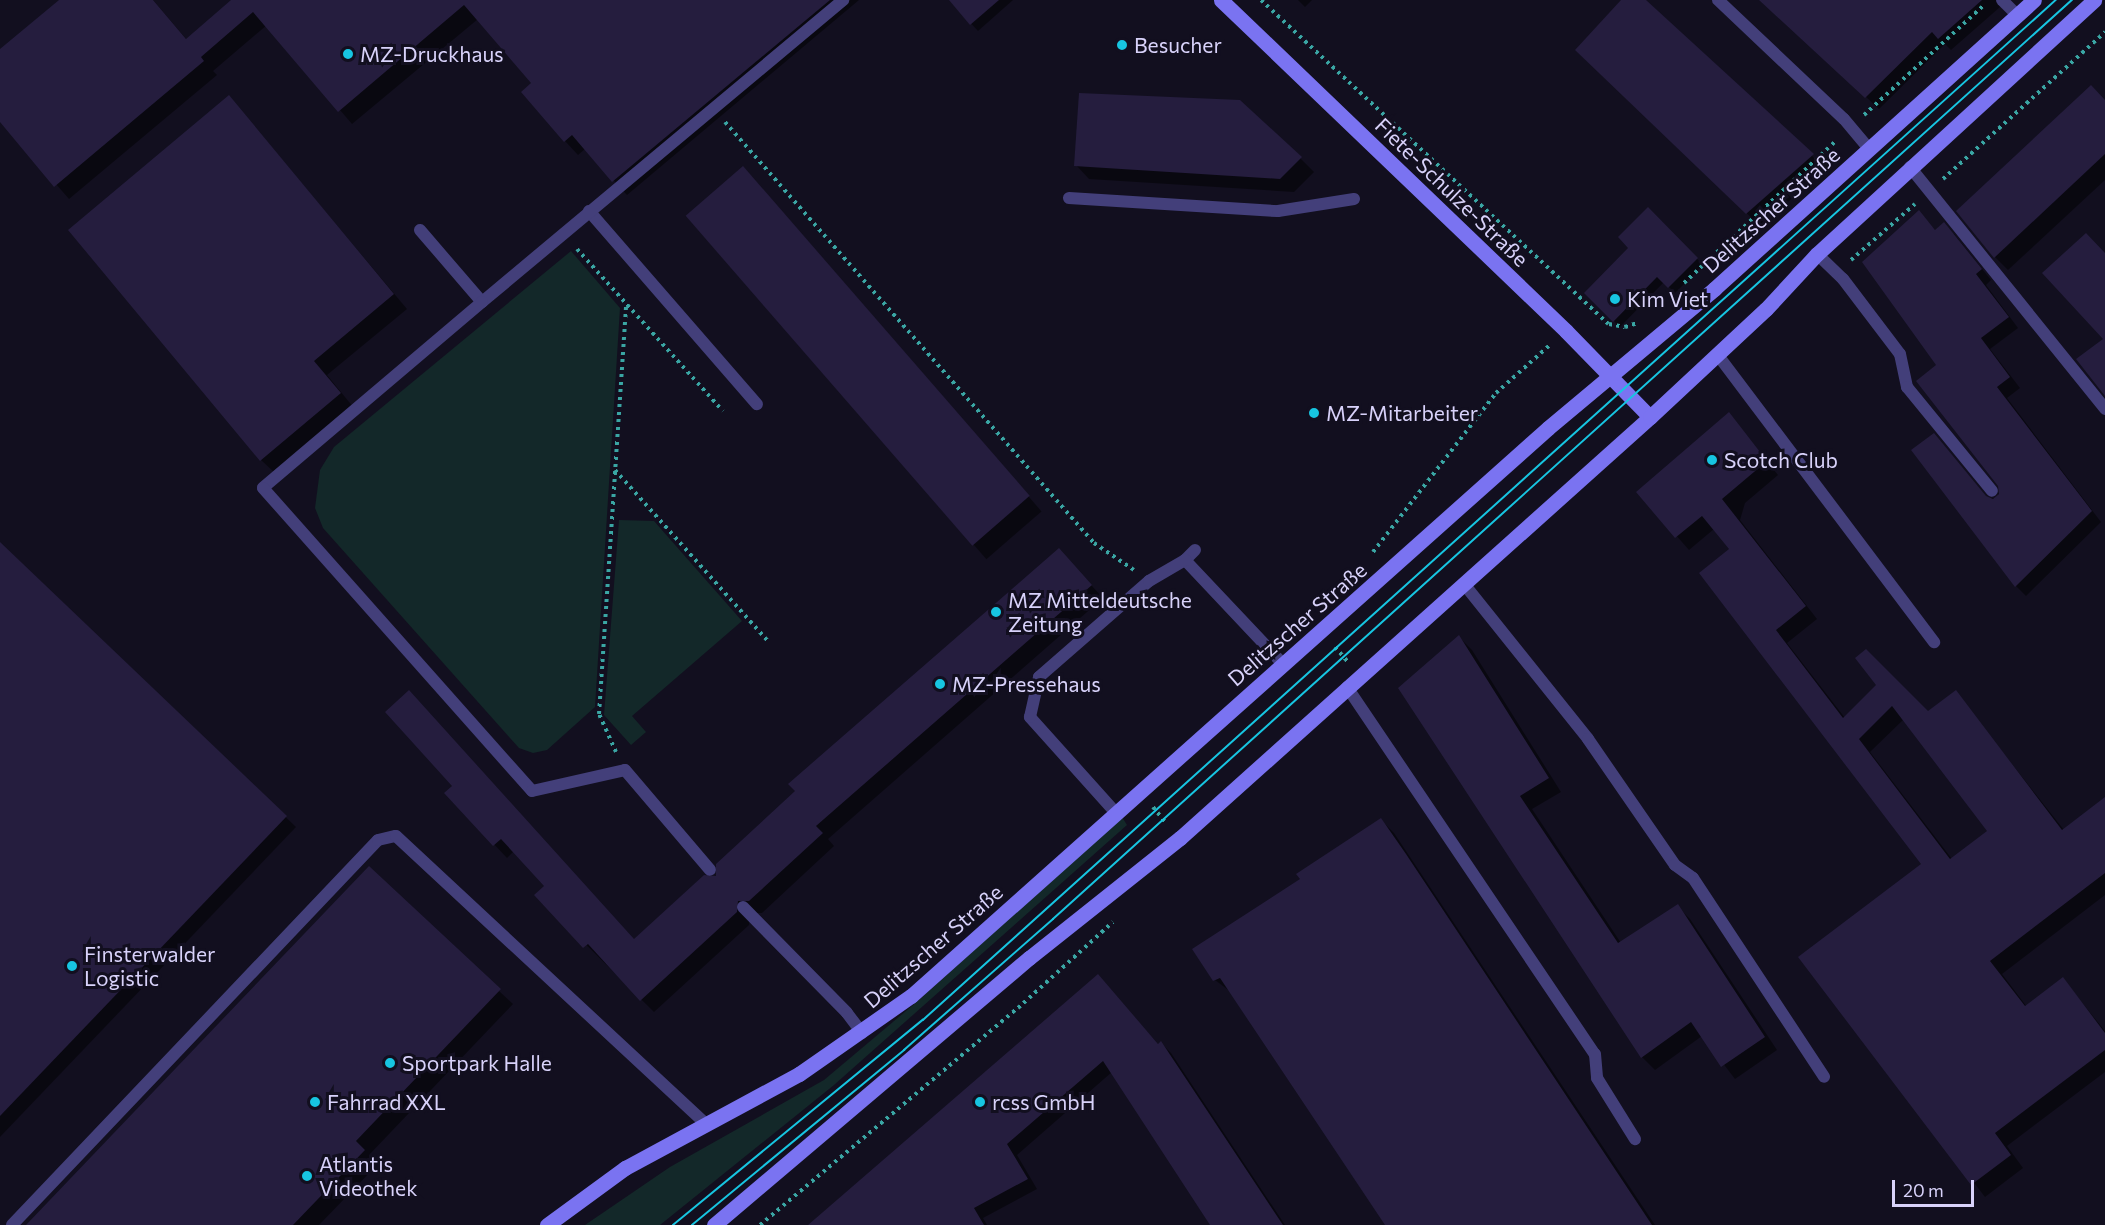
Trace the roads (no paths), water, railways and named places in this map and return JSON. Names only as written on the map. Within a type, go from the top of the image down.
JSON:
[{"type":"main road","name":"Fiete-Schulze-Straße","points":[[1221,0],[1566,331],[1650,417]]},
{"type":"main road","name":"Delitzscher Straße","points":[[547,1225],[625,1168],[704,1122],[799,1074],[862,1034],[911,996],[1319,631],[1870,150],[2034,0]]},
{"type":"main road","points":[[714,1225],[1029,958],[1180,838],[1650,417],[1817,254],[2094,0]]},
{"type":"lane","points":[[710,870],[625,770],[532,791],[263,488],[562,233],[843,0]]},
{"type":"lane","points":[[1718,0],[1851,127],[1870,150]]},
{"type":"lane","points":[[2002,0],[2017,15]]},
{"type":"lane","points":[[1911,167],[2105,410]]},
{"type":"lane","points":[[1069,198],[1278,211],[1354,199]]},
{"type":"lane","points":[[589,211],[757,404]]},
{"type":"lane","points":[[420,230],[482,302]]},
{"type":"lane","points":[[1817,254],[1837,273],[1900,354],[1907,387],[1992,491]]},
{"type":"lane","points":[[1717,354],[1934,642]]},
{"type":"lane","points":[[1116,813],[1030,717],[1039,677],[1149,581],[1185,560],[1195,550]]},
{"type":"lane","points":[[1185,560],[1283,664]]},
{"type":"lane","points":[[1464,584],[1588,739],[1676,865],[1693,879],[1824,1077]]},
{"type":"lane","points":[[1347,687],[1595,1054],[1597,1078],[1635,1139]]},
{"type":"lane","points":[[12,1225],[378,840],[396,836],[704,1122]]},
{"type":"lane","points":[[743,907],[848,1013],[862,1034]]},
{"type":"tram line","points":[[673,1225],[923,1020],[2056,0]]},
{"type":"tram line","points":[[692,1225],[904,1050],[1053,919],[2072,0]]},
{"type":"place","name":"Besucher","points":[[1122,45]]},
{"type":"place","name":"MZ-Druckhaus","points":[[348,54]]},
{"type":"place","name":"Kim Viet","points":[[1615,299]]},
{"type":"place","name":"MZ-Mitarbeiter","points":[[1314,413]]},
{"type":"place","name":"Scotch Club","points":[[1712,460]]},
{"type":"place","name":"MZ Mitteldeutsche Zeitung","points":[[996,612]]},
{"type":"place","name":"MZ-Pressehaus","points":[[940,684]]},
{"type":"place","name":"Finsterwalder Logistic","points":[[72,966]]},
{"type":"place","name":"Sportpark Halle","points":[[390,1063]]},
{"type":"place","name":"Fahrrad XXL","points":[[315,1102]]},
{"type":"place","name":"rcss GmbH","points":[[980,1102]]},
{"type":"place","name":"Atlantis Videothek","points":[[307,1176]]}]
